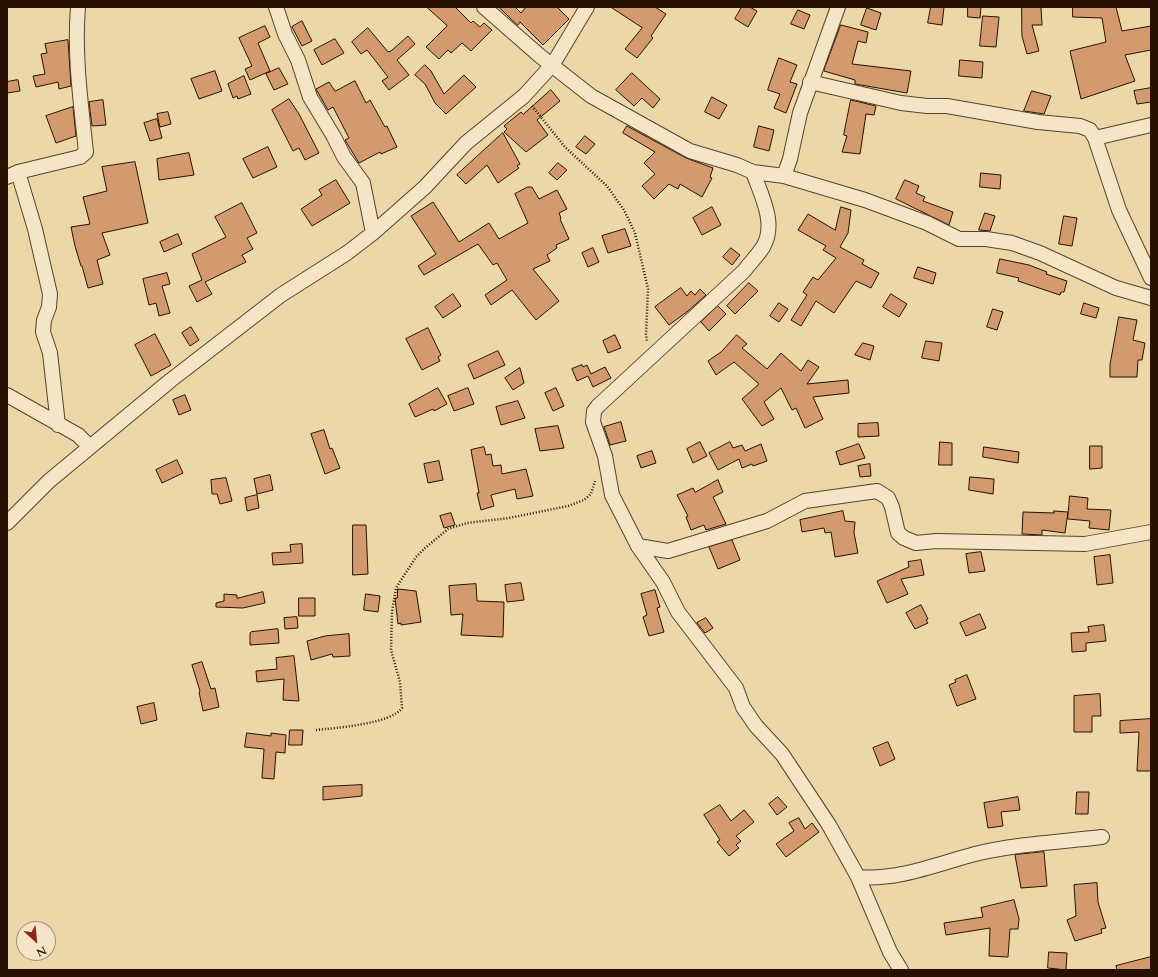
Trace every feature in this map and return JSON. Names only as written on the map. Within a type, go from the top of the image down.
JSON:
[{"type":"street","points":[[58,425],[50,353],[43,332],[44,320],[49,307],[50,294],[35,229],[12,175],[80,157],[86,152],[78,74],[78,7]]},
{"type":"street","points":[[276,7],[285,34],[298,60],[310,97],[344,157],[363,183],[374,233]]},
{"type":"street","points":[[484,7],[540,56],[553,64],[591,96],[690,151],[737,165],[753,172],[784,176],[865,200],[927,223],[959,239],[986,239],[1012,243],[1040,253],[1116,288],[1151,298]]},
{"type":"street","points":[[7,523],[49,481],[171,380],[281,295],[347,253],[374,233],[425,187],[466,143],[524,96],[553,64],[587,7]]},
{"type":"street","points":[[784,176],[810,82],[838,7]]},
{"type":"street","points":[[810,82],[901,103],[927,106],[948,106],[1038,122],[1080,126],[1090,130],[1095,138],[1119,210],[1151,278]]},
{"type":"street","points":[[1095,138],[1151,125]]},
{"type":"street","points":[[753,172],[767,213],[770,231],[764,247],[744,272],[598,406],[594,411],[593,422],[605,456],[612,495],[638,546],[663,582],[678,612],[736,688],[742,707],[756,726],[782,754],[829,825],[858,877],[890,952],[901,970]]},
{"type":"street","points":[[7,395],[78,435],[90,446]]},
{"type":"street","points":[[638,546],[668,551],[767,521],[805,501],[877,491],[888,498],[892,507],[898,533],[904,538],[916,543],[936,541],[1085,544],[1151,532]]},
{"type":"street","points":[[858,877],[872,879],[895,875],[976,854],[1026,846],[1102,838]]},
{"type":"path","points":[[524,96],[565,147],[607,186],[624,210],[635,233],[648,289],[646,334],[651,357]]},
{"type":"path","points":[[316,730],[345,727],[392,717],[402,708],[400,682],[391,650],[394,598],[400,580],[425,548],[448,529],[468,523],[509,518],[578,503],[591,494],[605,456]]},
{"type":"building","points":[[427,7],[455,7],[471,23],[473,21],[480,27],[484,23],[492,30],[471,51],[462,43],[451,53],[448,50],[439,59],[426,47],[447,26]]},
{"type":"building","points":[[499,7],[515,7],[521,13],[526,7],[557,7],[569,19],[543,45],[520,22],[518,25]]},
{"type":"building","points":[[611,7],[655,7],[666,14],[651,36],[653,38],[637,58],[625,49],[642,28]]},
{"type":"building","points":[[742,7],[750,7],[757,11],[748,27],[735,19]]},
{"type":"building","points":[[931,7],[944,7],[942,25],[928,23]]},
{"type":"building","points":[[968,7],[981,7],[980,18],[968,17]]},
{"type":"building","points":[[1022,7],[1041,7],[1042,25],[1032,25],[1039,51],[1027,54],[1022,36]]},
{"type":"building","points":[[1073,7],[1116,7],[1122,31],[1151,26],[1151,50],[1125,55],[1135,81],[1081,99],[1070,51],[1106,42],[1102,18],[1073,17]]},
{"type":"building","points":[[867,8],[881,13],[876,30],[861,25]]},
{"type":"building","points":[[798,10],[810,15],[804,29],[791,24]]},
{"type":"building","points":[[983,16],[999,17],[996,47],[980,46]]},
{"type":"building","points":[[302,21],[312,41],[302,46],[292,27]]},
{"type":"building","points":[[841,25],[868,32],[866,43],[858,41],[852,64],[911,71],[907,93],[855,84],[855,80],[824,71]]},
{"type":"building","points":[[265,26],[270,37],[258,43],[270,71],[250,80],[245,69],[252,66],[239,38]]},
{"type":"building","points":[[368,28],[388,52],[408,36],[415,44],[397,60],[409,75],[389,90],[382,81],[388,77],[367,50],[361,54],[352,42]]},
{"type":"building","points":[[335,39],[344,53],[322,65],[314,50]]},
{"type":"building","points":[[68,40],[71,86],[59,89],[58,82],[36,87],[33,76],[45,74],[41,54],[47,53],[45,44]]},
{"type":"building","points":[[779,58],[797,65],[790,82],[797,84],[786,113],[774,108],[780,94],[768,90]]},
{"type":"building","points":[[960,60],[983,62],[982,78],[959,76]]},
{"type":"building","points":[[425,65],[431,71],[444,94],[464,75],[476,87],[446,114],[435,103],[425,84],[415,75]]},
{"type":"building","points":[[279,68],[288,84],[274,90],[266,74]]},
{"type":"building","points":[[215,71],[222,91],[199,99],[191,79]]},
{"type":"building","points":[[632,73],[660,99],[653,108],[642,98],[634,106],[616,90]]},
{"type":"building","points":[[244,76],[251,94],[238,99],[237,96],[233,98],[228,84]]},
{"type":"building","points":[[18,80],[20,91],[7,93],[7,82]]},
{"type":"building","points":[[355,81],[366,103],[370,100],[385,127],[387,126],[397,147],[381,154],[380,152],[359,163],[345,140],[349,138],[333,107],[328,110],[316,89],[329,82],[335,91]]},
{"type":"building","points":[[1151,88],[1151,102],[1137,104],[1134,91]]},
{"type":"building","points":[[551,90],[560,101],[537,120],[548,135],[526,152],[504,132],[507,129],[504,126],[521,112],[523,114]]},
{"type":"building","points":[[1032,91],[1051,96],[1044,114],[1024,111]]},
{"type":"building","points":[[712,97],[727,105],[719,119],[705,112]]},
{"type":"building","points":[[289,99],[299,114],[319,153],[305,160],[299,148],[293,151],[272,110]]},
{"type":"building","points":[[103,100],[106,125],[92,126],[89,102]]},
{"type":"building","points":[[851,100],[876,106],[874,115],[866,114],[860,154],[842,152],[847,136],[844,135]]},
{"type":"building","points":[[73,107],[76,136],[56,143],[46,116]]},
{"type":"building","points":[[168,112],[171,124],[160,127],[157,114]]},
{"type":"building","points":[[157,119],[162,138],[150,141],[144,123]]},
{"type":"building","points":[[627,126],[686,158],[713,168],[710,177],[712,178],[702,197],[680,184],[678,189],[669,184],[654,199],[642,186],[655,174],[644,163],[655,152],[623,133]]},
{"type":"building","points":[[759,126],[774,130],[769,151],[754,147]]},
{"type":"building","points":[[503,133],[520,164],[517,166],[519,168],[498,183],[487,165],[466,184],[457,175]]},
{"type":"building","points":[[585,136],[595,144],[586,154],[576,147]]},
{"type":"building","points":[[268,147],[277,167],[253,178],[243,159]]},
{"type":"building","points":[[189,153],[194,175],[159,180],[157,159]]},
{"type":"building","points":[[135,162],[148,223],[102,233],[110,255],[97,260],[103,284],[88,288],[75,246],[71,227],[90,224],[83,197],[107,191],[102,167]]},
{"type":"building","points":[[558,163],[567,170],[557,180],[549,173]]},
{"type":"building","points":[[981,173],[1001,175],[1000,189],[980,187]]},
{"type":"building","points":[[336,180],[350,203],[312,226],[301,209],[322,195],[319,190]]},
{"type":"building","points":[[905,180],[919,186],[916,193],[925,197],[923,201],[953,212],[949,225],[896,199]]},
{"type":"building","points":[[528,187],[532,187],[539,199],[557,190],[567,209],[559,213],[560,219],[569,239],[556,245],[557,248],[547,255],[550,261],[533,269],[559,301],[536,320],[512,290],[491,305],[485,295],[507,280],[497,263],[493,265],[478,244],[424,275],[418,266],[436,254],[411,216],[433,202],[459,242],[489,223],[499,239],[528,223],[515,194]]},
{"type":"building","points":[[242,203],[257,233],[247,238],[253,249],[242,255],[246,262],[205,282],[212,294],[197,302],[189,286],[202,280],[192,254],[226,237],[215,217]]},
{"type":"building","points":[[712,207],[721,225],[702,235],[693,218]]},
{"type":"building","points":[[841,207],[851,210],[848,233],[840,247],[864,260],[862,264],[879,273],[871,288],[856,281],[834,313],[816,301],[801,326],[791,320],[807,295],[803,292],[813,277],[818,280],[836,258],[823,250],[826,246],[798,230],[808,214],[835,230]]},
{"type":"building","points":[[985,213],[995,216],[990,231],[979,230]]},
{"type":"building","points":[[1064,216],[1077,218],[1072,246],[1059,244]]},
{"type":"building","points":[[625,229],[631,246],[608,253],[602,236]]},
{"type":"building","points":[[178,234],[182,244],[164,252],[160,242]]},
{"type":"building","points":[[593,248],[599,262],[588,267],[582,253]]},
{"type":"building","points":[[731,248],[740,255],[732,265],[723,257]]},
{"type":"building","points":[[1000,259],[1029,265],[1047,272],[1046,274],[1067,281],[1064,292],[1061,292],[1060,295],[1018,281],[1019,278],[997,273]]},
{"type":"building","points":[[918,267],[936,273],[933,284],[914,278]]},
{"type":"building","points":[[167,273],[170,284],[162,286],[170,313],[159,316],[156,303],[149,305],[143,279]]},
{"type":"building","points":[[749,283],[758,291],[735,314],[727,306]]},
{"type":"building","points":[[681,288],[687,296],[691,291],[695,295],[700,289],[706,295],[669,325],[655,307]]},
{"type":"building","points":[[453,294],[461,306],[443,318],[435,307]]},
{"type":"building","points":[[891,294],[907,304],[899,317],[883,307]]},
{"type":"building","points":[[779,303],[788,309],[779,322],[770,316]]},
{"type":"building","points":[[1084,303],[1099,308],[1096,318],[1081,314]]},
{"type":"building","points":[[718,306],[726,314],[709,331],[701,322]]},
{"type":"building","points":[[993,309],[1003,312],[997,330],[987,327]]},
{"type":"building","points":[[1119,317],[1137,320],[1133,340],[1145,343],[1142,360],[1138,360],[1137,377],[1110,377],[1110,365]]},
{"type":"building","points":[[191,327],[199,340],[190,346],[182,333]]},
{"type":"building","points":[[428,328],[441,355],[438,357],[440,361],[422,370],[406,339]]},
{"type":"building","points":[[155,334],[171,365],[151,376],[135,345]]},
{"type":"building","points":[[615,335],[621,348],[608,353],[603,341]]},
{"type":"building","points":[[737,335],[747,344],[742,348],[767,369],[781,353],[801,371],[808,360],[819,367],[807,384],[848,380],[849,393],[813,397],[823,419],[805,428],[796,408],[792,410],[781,388],[764,402],[774,419],[762,426],[742,399],[759,384],[734,362],[716,375],[708,361],[721,352]]},
{"type":"building","points":[[926,341],[942,343],[939,361],[922,358]]},
{"type":"building","points":[[863,343],[874,346],[870,360],[855,355]]},
{"type":"building","points":[[498,351],[505,365],[474,379],[468,365]]},
{"type":"building","points":[[582,365],[583,367],[587,365],[591,374],[605,367],[611,378],[593,387],[588,376],[577,381],[572,369]]},
{"type":"building","points":[[520,368],[524,383],[513,390],[505,378]]},
{"type":"building","points":[[438,388],[447,404],[434,411],[433,409],[415,417],[409,404]]},
{"type":"building","points":[[468,388],[474,404],[454,411],[448,396]]},
{"type":"building","points":[[556,388],[564,406],[553,411],[545,393]]},
{"type":"building","points":[[185,395],[191,410],[179,415],[173,400]]},
{"type":"building","points":[[518,401],[525,418],[501,425],[496,407]]},
{"type":"building","points":[[621,422],[626,441],[610,445],[604,427]]},
{"type":"building","points":[[878,423],[879,436],[858,437],[858,424]]},
{"type":"building","points":[[558,426],[564,448],[540,451],[535,429]]},
{"type":"building","points":[[324,430],[330,449],[332,448],[340,468],[325,474],[311,434]]},
{"type":"building","points":[[700,442],[707,456],[693,463],[687,449]]},
{"type":"building","points":[[730,442],[733,448],[742,445],[745,451],[761,444],[767,461],[742,468],[739,459],[718,470],[709,453]]},
{"type":"building","points":[[940,442],[952,443],[952,465],[939,465]]},
{"type":"building","points":[[859,444],[865,458],[840,465],[836,452]]},
{"type":"building","points":[[1090,446],[1102,446],[1102,468],[1090,469]]},
{"type":"building","points":[[484,447],[486,455],[491,454],[493,466],[501,465],[502,474],[526,469],[533,496],[517,499],[515,489],[491,495],[494,506],[481,510],[471,450]]},
{"type":"building","points":[[984,447],[1019,452],[1018,463],[983,457]]},
{"type":"building","points":[[652,451],[656,463],[641,468],[637,456]]},
{"type":"building","points":[[177,460],[183,473],[162,483],[156,470]]},
{"type":"building","points":[[439,461],[443,480],[428,483],[424,464]]},
{"type":"building","points":[[870,464],[871,476],[860,477],[858,466]]},
{"type":"building","points":[[270,475],[273,490],[257,494],[254,479]]},
{"type":"building","points":[[970,477],[994,479],[993,494],[969,490]]},
{"type":"building","points":[[226,478],[232,501],[220,504],[217,494],[212,494],[211,480]]},
{"type":"building","points":[[718,480],[723,492],[713,497],[726,524],[706,530],[704,525],[691,530],[686,517],[688,516],[677,495],[693,488],[695,492]]},
{"type":"building","points":[[257,495],[259,508],[247,511],[245,498]]},
{"type":"building","points":[[1070,496],[1088,498],[1087,509],[1111,510],[1109,530],[1089,528],[1090,521],[1068,519]]},
{"type":"building","points":[[843,511],[845,521],[855,522],[854,533],[858,553],[835,557],[831,532],[825,533],[824,528],[802,532],[800,520]]},
{"type":"building","points":[[1054,511],[1068,512],[1065,533],[1042,530],[1042,535],[1022,534],[1023,512],[1054,513]]},
{"type":"building","points":[[451,513],[455,525],[444,528],[440,516]]},
{"type":"building","points":[[353,525],[366,525],[368,574],[353,575]]},
{"type":"building","points":[[732,540],[740,560],[718,569],[709,547]]},
{"type":"building","points":[[302,544],[303,563],[273,565],[272,553],[291,552],[290,545]]},
{"type":"building","points":[[981,552],[985,571],[969,573],[966,554]]},
{"type":"building","points":[[1110,555],[1113,583],[1097,585],[1094,557]]},
{"type":"building","points":[[921,560],[924,575],[901,579],[908,594],[887,603],[877,581],[909,567],[908,562]]},
{"type":"building","points":[[521,583],[524,600],[507,602],[505,585]]},
{"type":"building","points":[[476,584],[477,601],[504,602],[503,637],[461,635],[463,614],[451,615],[449,586]]},
{"type":"building","points":[[398,589],[416,591],[421,622],[401,625],[401,623],[398,624],[395,598],[397,598]]},
{"type":"building","points":[[655,590],[660,607],[657,608],[664,632],[649,636],[643,617],[647,615],[641,594]]},
{"type":"building","points":[[263,592],[265,603],[243,608],[216,607],[216,603],[224,601],[224,594],[237,595],[237,598]]},
{"type":"building","points":[[366,594],[380,596],[378,612],[364,610]]},
{"type":"building","points":[[299,598],[315,598],[315,616],[299,616]]},
{"type":"building","points":[[921,605],[928,619],[926,620],[928,623],[915,629],[906,613]]},
{"type":"building","points":[[980,614],[986,628],[966,636],[960,623]]},
{"type":"building","points":[[297,617],[298,628],[285,629],[284,618]]},
{"type":"building","points":[[706,618],[713,628],[705,633],[697,623]]},
{"type":"building","points":[[1104,625],[1106,641],[1086,643],[1086,651],[1072,652],[1071,633],[1089,632],[1088,627]]},
{"type":"building","points":[[278,629],[279,643],[250,645],[251,632]]},
{"type":"building","points":[[349,634],[350,656],[333,657],[332,654],[311,660],[307,641],[325,636]]},
{"type":"building","points":[[294,656],[299,701],[283,700],[284,679],[257,682],[256,671],[277,669],[276,658]]},
{"type":"building","points":[[202,662],[211,689],[215,688],[219,707],[203,711],[200,691],[192,665]]},
{"type":"building","points":[[967,675],[976,699],[957,706],[949,685],[956,682],[955,680]]},
{"type":"building","points":[[1100,694],[1101,716],[1092,716],[1092,732],[1074,732],[1074,696]]},
{"type":"building","points":[[154,703],[157,720],[141,724],[137,707]]},
{"type":"building","points":[[1151,719],[1151,771],[1137,771],[1139,732],[1120,733],[1120,721]]},
{"type":"building","points":[[290,730],[303,730],[302,745],[289,745]]},
{"type":"building","points":[[247,733],[271,736],[271,733],[286,735],[285,753],[276,752],[274,779],[262,778],[264,749],[245,747]]},
{"type":"building","points":[[888,742],[895,759],[880,766],[873,748]]},
{"type":"building","points":[[362,785],[362,796],[323,800],[323,787]]},
{"type":"building","points":[[1077,792],[1089,792],[1088,814],[1076,814]]},
{"type":"building","points":[[778,797],[787,807],[777,815],[769,804]]},
{"type":"building","points":[[1018,797],[1020,810],[1001,812],[1003,826],[988,828],[984,803]]},
{"type":"building","points":[[720,805],[731,821],[744,810],[754,822],[736,836],[741,841],[736,845],[739,848],[729,856],[717,842],[720,840],[704,815]]},
{"type":"building","points":[[799,818],[805,829],[812,823],[819,832],[786,857],[776,844],[794,831],[789,823]]},
{"type":"building","points":[[1044,852],[1047,886],[1021,888],[1015,855]]},
{"type":"building","points":[[1097,883],[1098,902],[1106,928],[1101,929],[1102,933],[1075,941],[1067,920],[1076,916],[1074,885]]},
{"type":"building","points":[[1014,900],[1019,919],[1018,929],[1010,929],[1008,957],[989,956],[990,928],[946,935],[944,923],[983,917],[981,908]]},
{"type":"building","points":[[1049,952],[1067,953],[1066,970],[1048,968]]},
{"type":"building","points":[[1151,957],[1151,970],[1117,970],[1116,966]]}]
